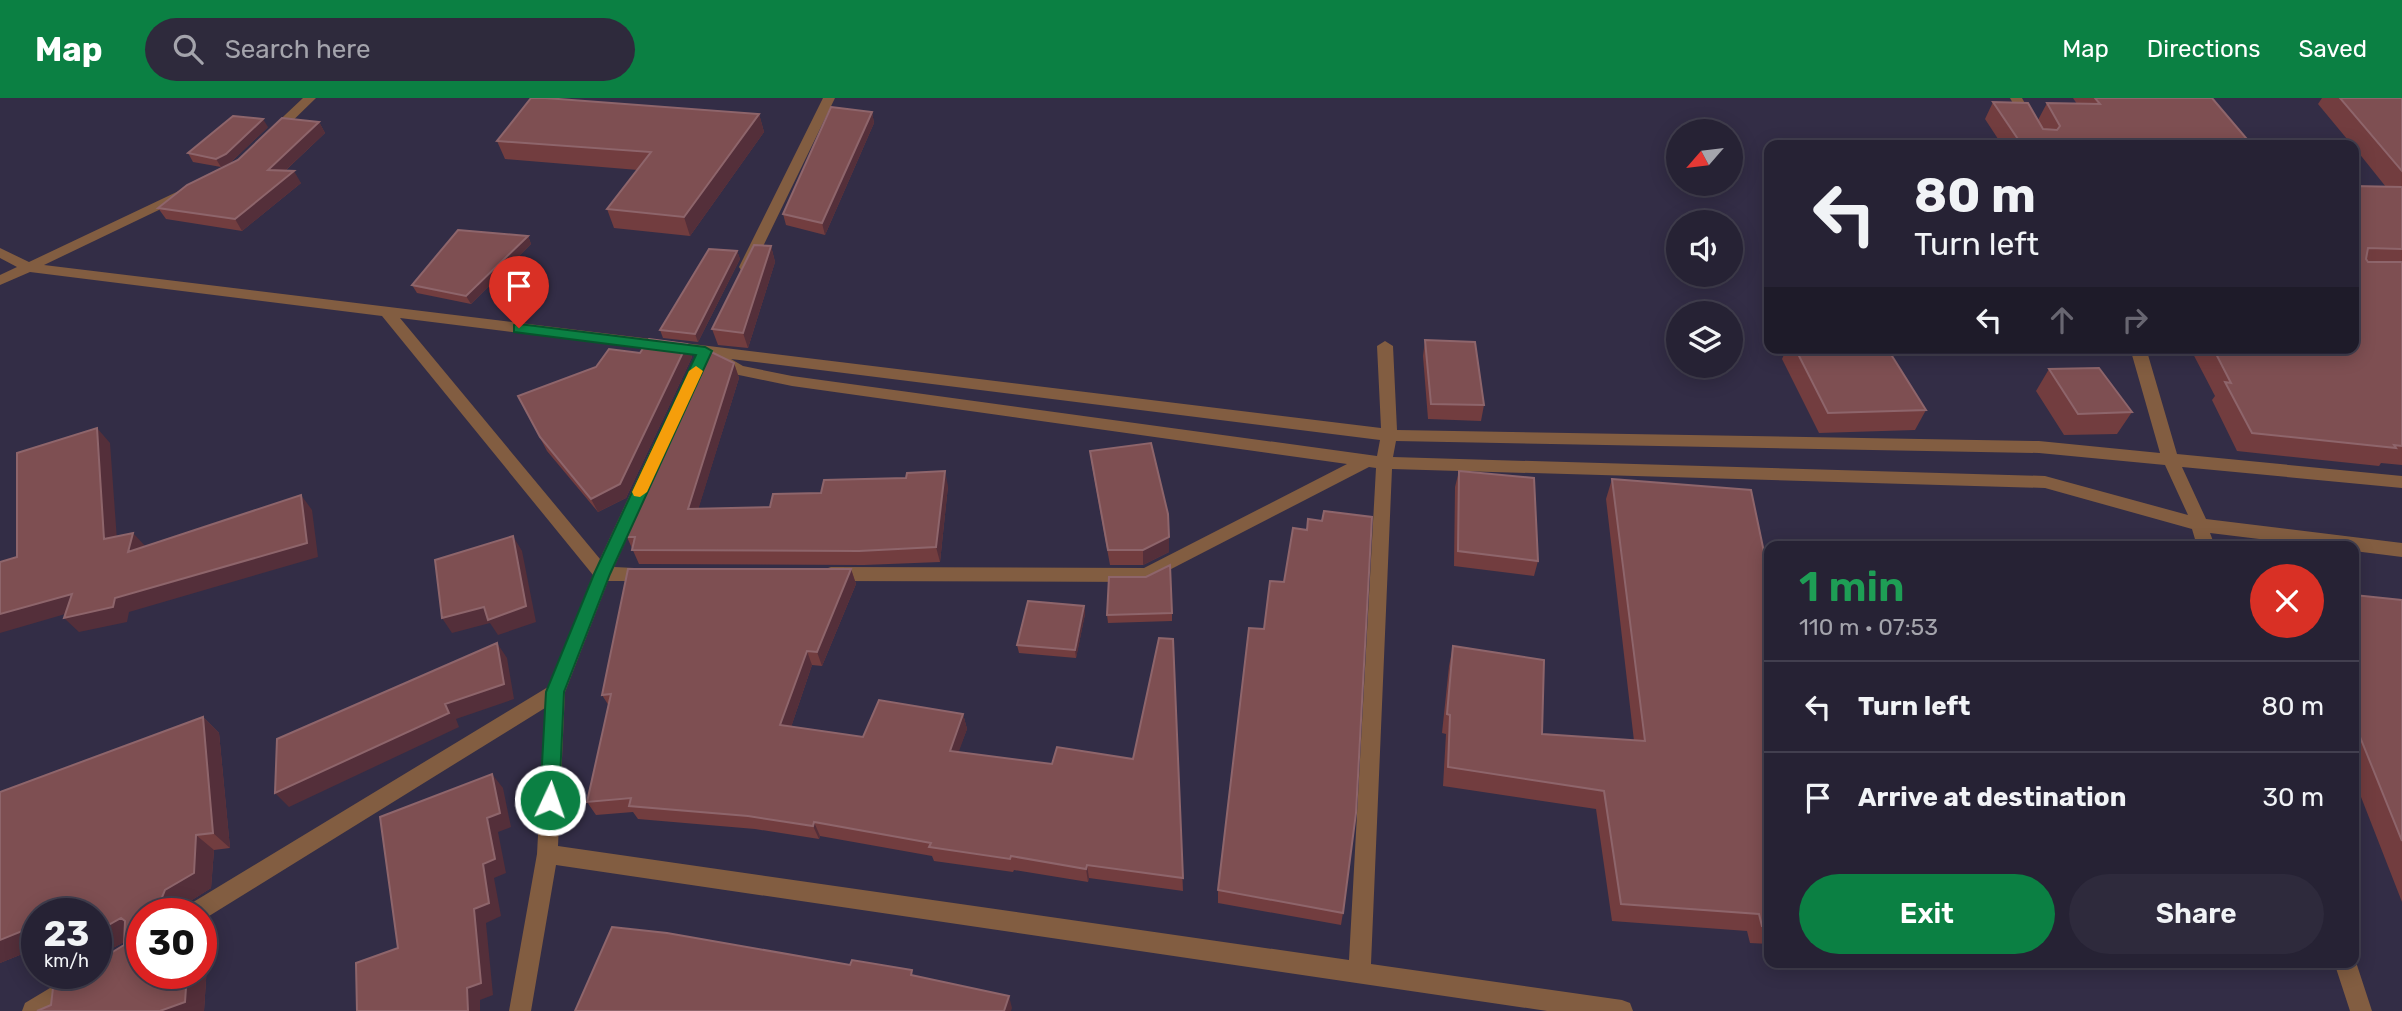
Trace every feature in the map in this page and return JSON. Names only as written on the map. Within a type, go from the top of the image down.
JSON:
[{"type":"street","points":[[265,141],[310,98]]},
{"type":"street","points":[[740,279],[829,98]]},
{"type":"street","points":[[2016,98],[2039,140]]},
{"type":"street","points":[[0,281],[201,185]]},
{"type":"street","points":[[0,252],[30,268],[1389,435],[2039,447],[2402,482]]},
{"type":"street","points":[[387,312],[602,574]]},
{"type":"street","points":[[1359,973],[1375,462],[1389,435],[1385,346]]},
{"type":"street","points":[[705,351],[739,370],[792,381],[1375,462],[2045,482],[2199,525],[2329,541]]},
{"type":"street","points":[[2140,354],[2170,459],[2193,506],[2204,541]]},
{"type":"street","points":[[520,1011],[547,854],[555,692],[602,574],[670,425]]},
{"type":"street","points":[[811,574],[1146,575],[1375,462]]},
{"type":"street","points":[[2359,545],[2402,550]]},
{"type":"street","points":[[602,574],[672,574]]},
{"type":"street","points":[[217,899],[555,692]]},
{"type":"street","points":[[547,854],[1622,1011]]},
{"type":"street","points":[[112,963],[119,958]]},
{"type":"street","points":[[2347,968],[2361,1011]]},
{"type":"street","points":[[33,1011],[69,989]]},
{"type":"building","points":[[531,98],[759,114],[684,217],[607,209],[651,152],[497,141]]},
{"type":"building","points":[[2095,98],[2212,98],[2248,140],[2019,140],[1993,102],[2028,103],[2043,129],[2057,130],[2060,126],[2047,103],[2100,104]]},
{"type":"building","points":[[2340,98],[2402,98],[2402,171]]},
{"type":"building","points":[[831,107],[872,112],[822,223],[783,214]]},
{"type":"building","points":[[233,116],[263,119],[226,154],[216,159],[188,153]]},
{"type":"building","points":[[282,118],[319,122],[268,170],[294,171],[235,219],[158,208],[187,185],[238,160]]},
{"type":"building","points":[[2359,186],[2402,187],[2402,249],[2368,248],[2366,259],[2368,262],[2402,262],[2402,446],[2394,445],[2396,448],[2252,433],[2225,382],[2231,383],[2216,354],[2359,354]]},
{"type":"building","points":[[458,230],[528,236],[466,296],[412,285]]},
{"type":"building","points":[[754,245],[771,246],[743,333],[712,329]]},
{"type":"building","points":[[709,249],[737,251],[695,334],[660,330]]},
{"type":"building","points":[[649,339],[687,344],[620,484],[591,499],[540,437],[518,396],[596,367],[609,349],[640,353]]},
{"type":"building","points":[[1425,340],[1475,342],[1484,405],[1431,404]]},
{"type":"building","points":[[705,349],[734,363],[688,509],[770,507],[773,494],[821,493],[824,480],[906,478],[907,473],[945,471],[936,547],[859,551],[632,550],[635,537],[627,537],[656,464],[650,468]]},
{"type":"building","points":[[1798,354],[1891,354],[1926,410],[1828,413]]},
{"type":"building","points":[[2099,368],[2132,412],[2078,414],[2049,369]]},
{"type":"building","points":[[97,428],[104,539],[133,533],[128,552],[301,495],[307,543],[115,598],[113,607],[64,618],[72,594],[0,614],[0,562],[17,557],[17,453]]},
{"type":"building","points":[[1151,443],[1168,514],[1169,537],[1143,550],[1108,550],[1090,451]]},
{"type":"building","points":[[1459,471],[1534,478],[1538,561],[1458,551]]},
{"type":"building","points":[[1612,479],[1751,490],[1764,552],[1764,926],[1759,914],[1621,904],[1604,791],[1448,767],[1450,715],[1447,714],[1453,646],[1544,660],[1542,734],[1645,741]]},
{"type":"building","points":[[1324,511],[1372,517],[1356,813],[1343,913],[1218,890],[1249,628],[1264,629],[1270,581],[1284,582],[1293,528],[1307,530],[1308,519],[1322,521]]},
{"type":"building","points":[[513,536],[526,606],[488,620],[484,607],[442,618],[435,560]]},
{"type":"building","points":[[1170,565],[1172,613],[1107,615],[1109,577],[1146,577]]},
{"type":"building","points":[[628,569],[851,569],[817,652],[807,651],[780,725],[863,737],[879,700],[963,714],[950,751],[1052,764],[1057,747],[1133,759],[1159,638],[1173,639],[1183,878],[1087,865],[1086,869],[1011,856],[1010,859],[929,847],[931,843],[814,822],[813,826],[748,816],[629,806],[631,798],[587,802],[611,694],[602,695]]},
{"type":"building","points":[[2359,596],[2402,600],[2402,841],[2359,734]]},
{"type":"building","points":[[1028,601],[1084,606],[1075,650],[1017,645]]},
{"type":"building","points":[[497,643],[504,684],[445,704],[449,713],[275,793],[277,739]]},
{"type":"building","points":[[203,717],[213,833],[196,835],[194,873],[165,890],[162,898],[126,898],[126,989],[186,989],[185,1002],[160,1011],[37,1011],[51,1005],[53,989],[112,989],[112,952],[124,945],[125,921],[121,918],[112,923],[112,898],[21,898],[21,931],[0,940],[0,792]]},
{"type":"building","points":[[492,774],[500,813],[487,818],[495,859],[483,864],[489,903],[474,909],[481,983],[467,988],[468,1011],[357,1011],[356,963],[398,948],[380,817]]},
{"type":"building","points":[[612,927],[667,933],[850,965],[852,960],[912,970],[911,975],[1009,996],[1004,1011],[575,1011]]},
{"type":"slow traffic","points":[[640,492],[696,371]]},
{"type":"route","points":[[519,328],[705,351],[602,574],[555,692],[550,800]]}]
